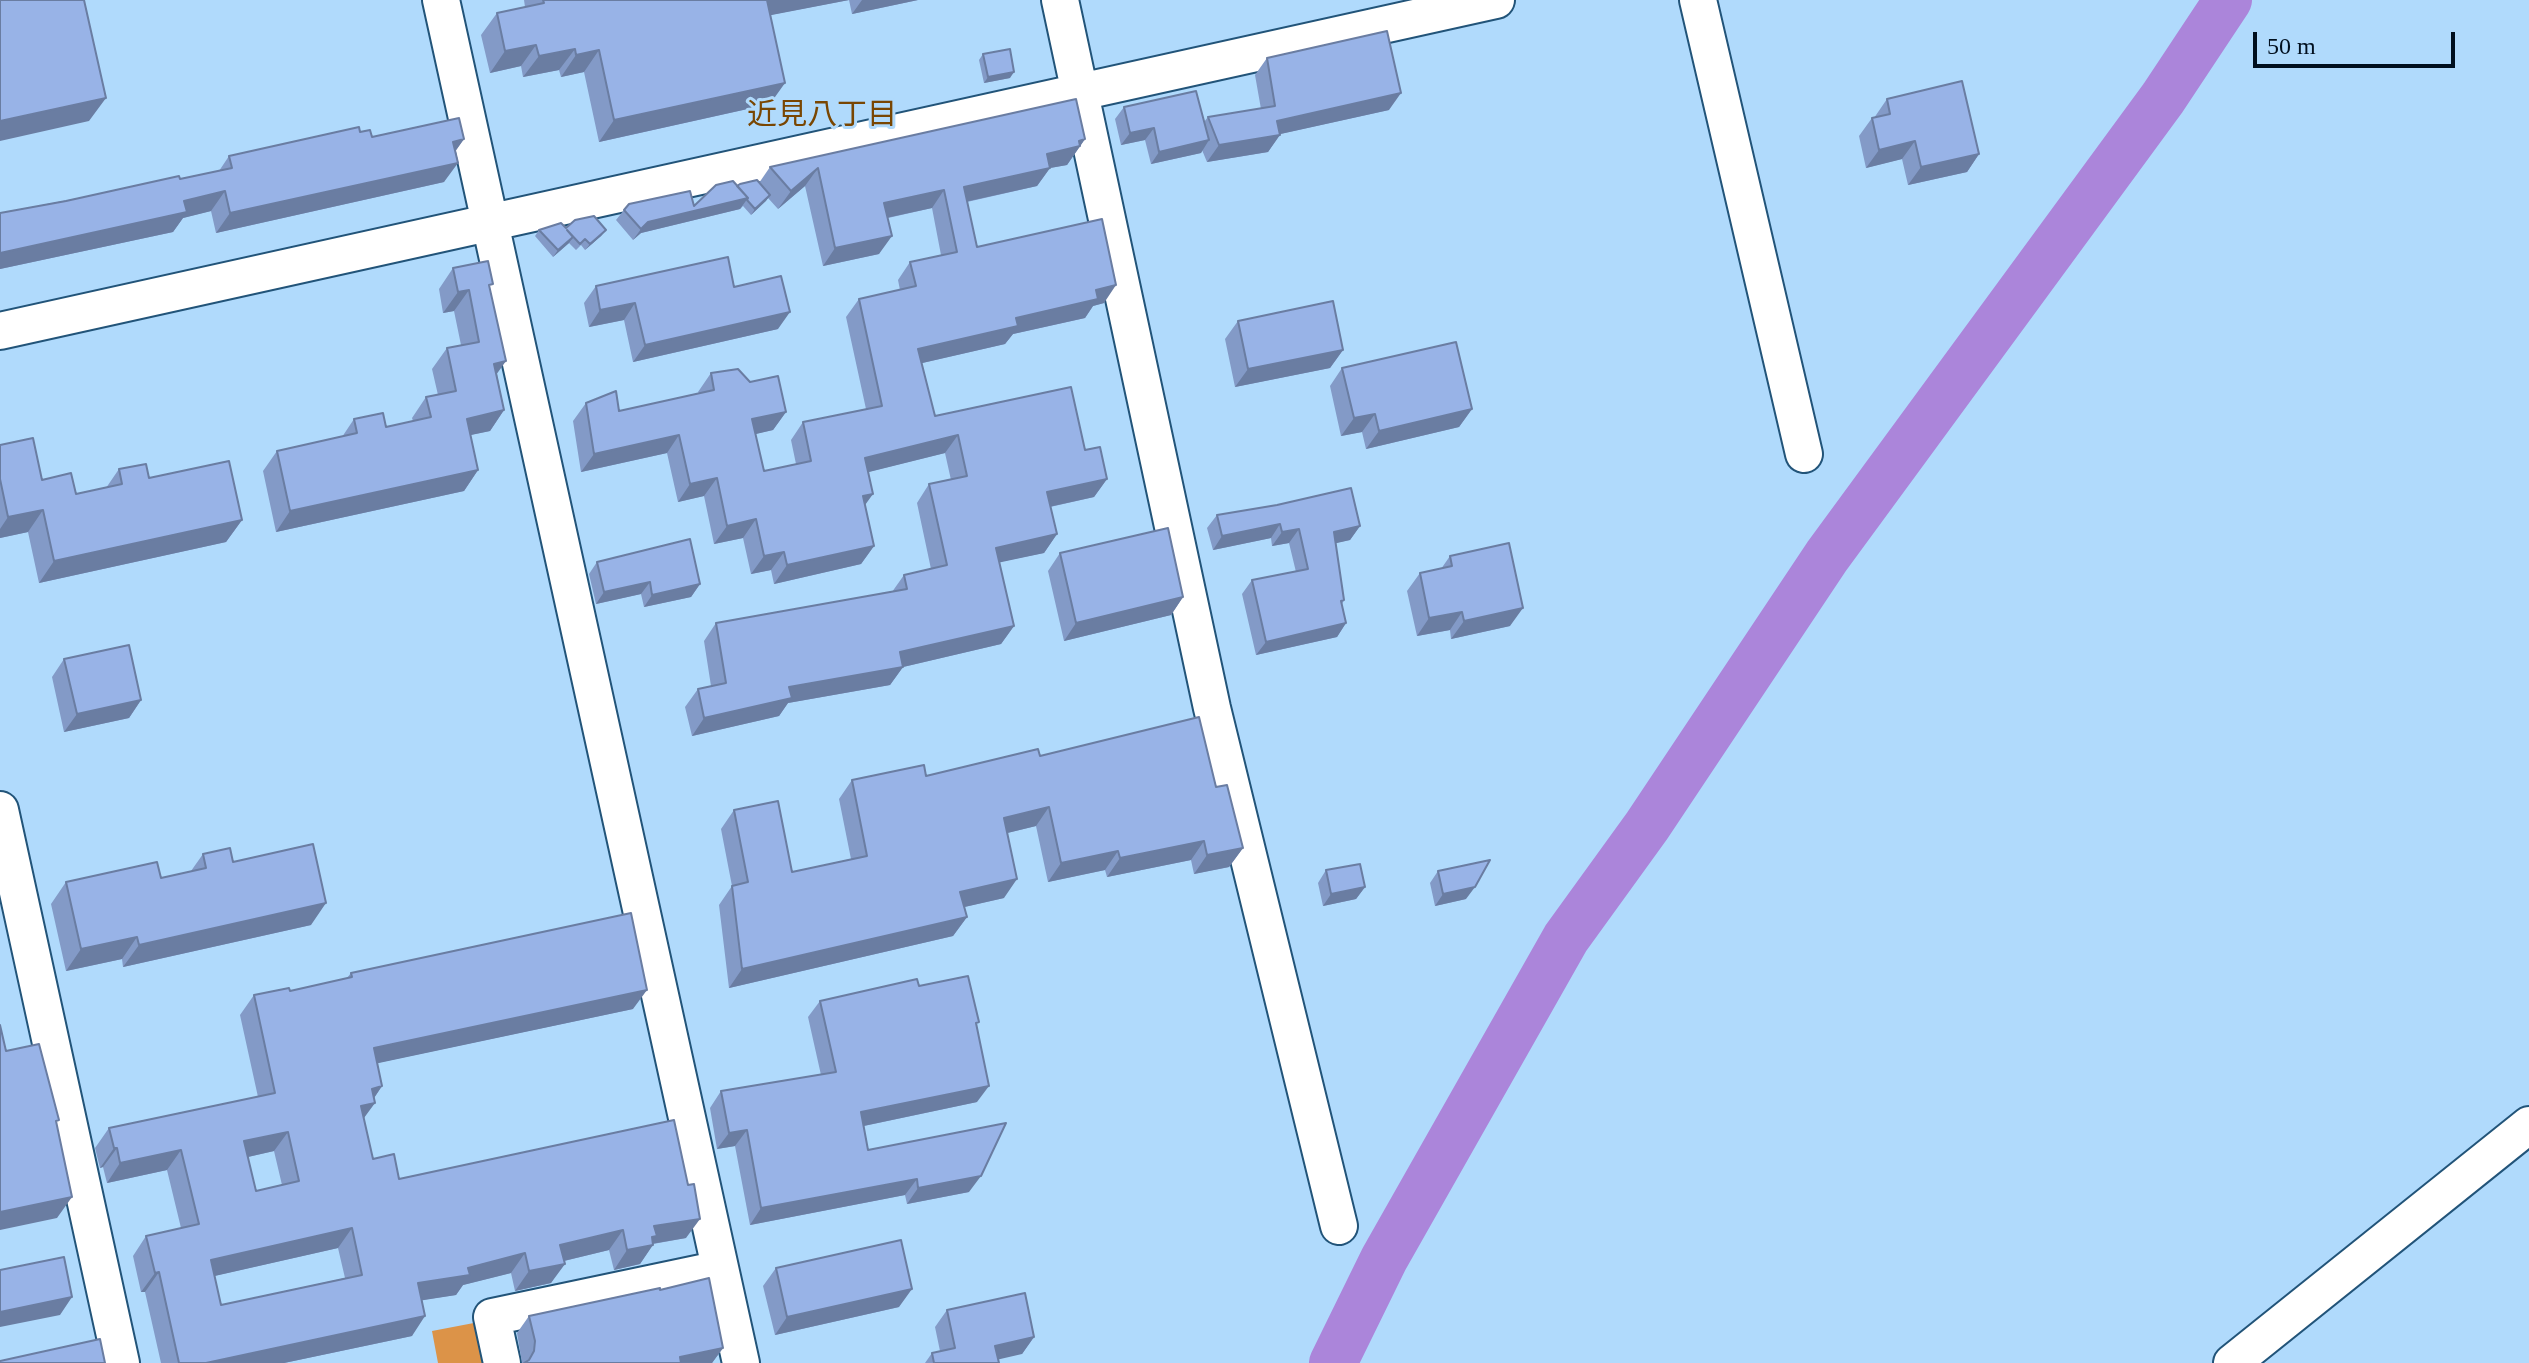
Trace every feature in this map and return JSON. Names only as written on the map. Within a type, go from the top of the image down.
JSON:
[{"type":"street","points":[[441,0],[741,1363]]},
{"type":"street","points":[[1060,0],[1212,708],[1339,1226]]},
{"type":"street","points":[[0,331],[1496,0]]},
{"type":"street","points":[[1698,0],[1804,454]]},
{"type":"street","points":[[0,810],[121,1363]]},
{"type":"street","points":[[2232,1363],[2529,1125]]},
{"type":"street","points":[[502,1363],[492,1317],[720,1269]]},
{"type":"shaded area","points":[[479,1322],[487,1363],[438,1363],[432,1331]]},
{"type":"building","points":[[0,0],[84,0],[106,98],[0,121]]},
{"type":"building","points":[[543,0],[767,0],[785,83],[614,120],[599,50],[576,55],[575,49],[539,56],[536,45],[505,51],[497,13],[544,3]]},
{"type":"building","points":[[1387,31],[1401,93],[1277,121],[1280,135],[1219,145],[1208,117],[1275,106],[1267,58]]},
{"type":"building","points":[[1010,49],[1014,72],[988,77],[983,54]]},
{"type":"building","points":[[1962,81],[1979,154],[1921,167],[1915,141],[1879,150],[1872,118],[1890,114],[1887,99]]},
{"type":"building","points":[[1196,91],[1209,140],[1159,152],[1154,128],[1130,133],[1124,107]]},
{"type":"building","points":[[1076,99],[1085,139],[1079,141],[1080,146],[1047,154],[1050,168],[964,187],[977,247],[1102,219],[1116,285],[1096,290],[1098,299],[1016,318],[1018,326],[918,349],[935,416],[1071,387],[1085,450],[1100,447],[1107,479],[1047,492],[1057,534],[996,548],[1014,626],[900,652],[903,667],[789,687],[792,698],[704,718],[698,689],[726,683],[716,623],[907,589],[904,575],[947,565],[929,484],[967,476],[958,435],[865,458],[873,494],[863,496],[874,546],[787,565],[784,552],[764,556],[756,519],[727,526],[717,478],[690,484],[679,435],[594,454],[586,403],[616,391],[619,411],[714,390],[711,373],[738,369],[750,382],[778,376],[786,412],[752,419],[764,471],[811,461],[803,422],[882,406],[859,299],[916,286],[910,262],[957,252],[944,190],[884,203],[892,236],[835,248],[818,168],[791,191],[770,167]]},
{"type":"building","points":[[459,118],[464,139],[453,142],[458,163],[230,213],[225,191],[184,201],[187,212],[0,253],[0,213],[232,168],[229,156],[359,127],[360,132],[370,130],[372,137]]},
{"type":"building","points":[[757,180],[770,195],[755,209],[737,186]]},
{"type":"building","points":[[733,181],[748,198],[648,222],[641,229],[624,210],[629,204],[690,191],[694,206],[716,185]]},
{"type":"building","points":[[594,216],[606,230],[590,244],[585,239],[580,244],[567,230],[573,237],[558,250],[539,230],[561,223],[566,228],[575,220]]},
{"type":"building","points":[[728,257],[734,287],[781,276],[790,312],[645,345],[635,303],[600,310],[596,286]]},
{"type":"building","points":[[488,261],[493,284],[489,285],[506,361],[494,364],[504,410],[467,419],[478,470],[290,511],[277,451],[357,433],[354,419],[383,413],[386,427],[431,417],[426,397],[456,391],[447,348],[479,342],[469,290],[458,292],[453,268]]},
{"type":"building","points":[[1333,301],[1343,350],[1248,369],[1238,321]]},
{"type":"building","points":[[1456,342],[1472,409],[1379,431],[1375,414],[1354,418],[1342,368]]},
{"type":"building","points":[[33,438],[42,480],[71,473],[76,494],[122,484],[119,469],[146,464],[149,478],[229,461],[242,520],[54,561],[43,510],[8,517],[0,479],[0,445]]},
{"type":"building","points":[[1351,488],[1360,526],[1334,532],[1346,623],[1266,642],[1252,580],[1308,569],[1299,529],[1282,532],[1280,524],[1222,536],[1217,515]]},
{"type":"building","points":[[1168,528],[1183,597],[1076,623],[1060,553]]},
{"type":"building","points":[[690,539],[700,584],[652,595],[650,582],[604,592],[597,562]]},
{"type":"building","points":[[1509,543],[1523,608],[1464,621],[1462,612],[1429,618],[1420,573],[1452,566],[1450,556]]},
{"type":"building","points":[[129,645],[141,700],[77,714],[64,659]]},
{"type":"building","points":[[1199,717],[1216,787],[1227,785],[1243,848],[1207,855],[1204,841],[1120,858],[1118,851],[1061,863],[1049,807],[1004,818],[1017,879],[960,892],[967,917],[742,969],[732,886],[748,882],[734,810],[778,801],[792,872],[867,856],[852,780],[924,765],[926,776],[1038,749],[1040,756]]},
{"type":"building","points":[[313,844],[326,903],[139,945],[137,937],[81,949],[66,882],[157,862],[161,878],[206,868],[203,854],[230,848],[233,862]]},
{"type":"building","points":[[1490,860],[1475,887],[1443,894],[1438,871]]},
{"type":"building","points":[[1360,864],[1365,887],[1331,894],[1326,870]]},
{"type":"building","points":[[631,913],[647,990],[374,1048],[382,1086],[372,1089],[375,1103],[361,1106],[373,1159],[394,1154],[399,1179],[674,1120],[688,1185],[694,1184],[700,1219],[654,1226],[657,1236],[652,1237],[653,1245],[627,1250],[623,1230],[560,1245],[565,1264],[529,1271],[525,1253],[468,1268],[470,1275],[418,1283],[425,1316],[206,1363],[179,1363],[159,1272],[155,1273],[146,1236],[199,1224],[181,1150],[120,1163],[109,1128],[275,1093],[254,995],[289,988],[290,991],[352,977],[351,973]],"holes":[[[288,1132],[299,1181],[256,1191],[244,1141]],[[352,1228],[362,1275],[221,1305],[211,1260]]]},
{"type":"building","points":[[968,976],[989,1086],[861,1112],[868,1150],[1006,1123],[981,1176],[918,1188],[917,1179],[761,1208],[747,1130],[729,1133],[721,1091],[836,1072],[820,1001],[917,979],[919,986]]},
{"type":"building","points":[[0,1025],[6,1051],[39,1044],[59,1120],[56,1121],[72,1197],[0,1212]]},
{"type":"building","points":[[901,1240],[912,1289],[787,1317],[776,1268]]},
{"type":"building","points":[[64,1257],[72,1297],[0,1312],[0,1270]]},
{"type":"building","points":[[709,1278],[723,1348],[680,1357],[681,1363],[524,1363],[534,1351],[535,1341],[529,1316]]},
{"type":"building","points":[[1025,1293],[1034,1337],[995,1346],[999,1363],[934,1363],[932,1353],[955,1348],[947,1310]]},
{"type":"building","points":[[100,1339],[105,1363],[0,1363],[0,1361]]},
{"type":"waterway","points":[[1333,1363],[1384,1259],[1566,938],[1647,826],[1827,556],[2163,98],[2228,0]]},
{"type":"district","name":"近見八丁目","points":[[822,116]]}]
